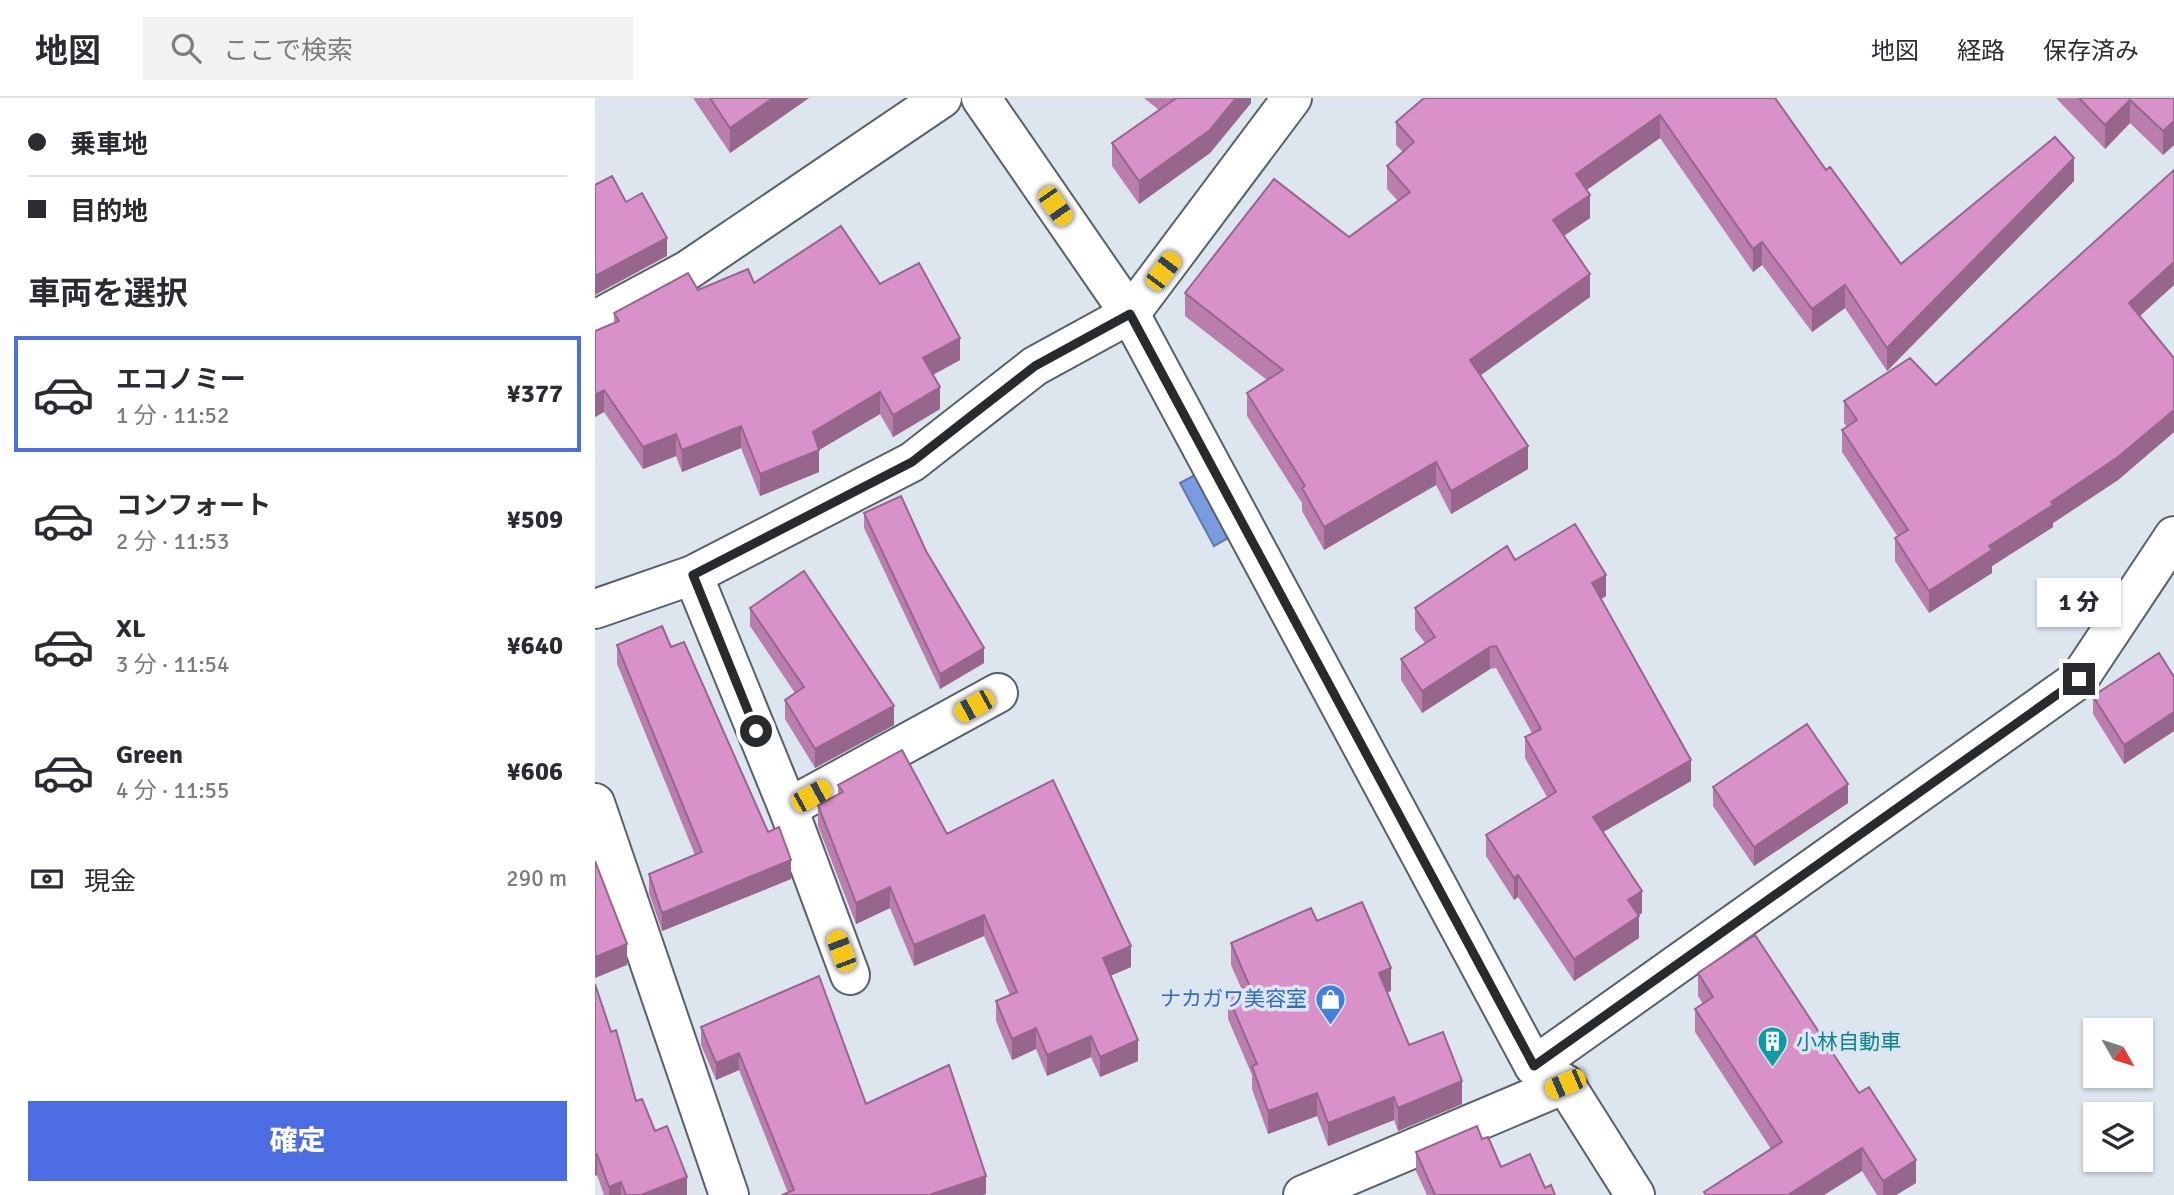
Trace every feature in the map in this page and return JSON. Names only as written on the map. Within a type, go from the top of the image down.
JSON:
[{"type":"street","points":[[595,320],[688,270],[942,98]]},
{"type":"street","points":[[981,98],[1130,314],[1550,1075],[1635,1195]]},
{"type":"street","points":[[595,609],[693,575],[912,462],[1035,366],[1130,314],[1292,98]]},
{"type":"street","points":[[1303,1195],[1550,1075],[2079,679],[2174,536]]},
{"type":"street","points":[[693,575],[787,808],[850,975]]},
{"type":"street","points":[[787,808],[998,693]]},
{"type":"street","points":[[595,803],[729,1195]]},
{"type":"water","points":[[1208,468],[1242,530],[1214,546],[1180,483]]},
{"type":"building","points":[[710,98],[773,98],[730,128]]},
{"type":"building","points":[[1173,98],[1236,98],[1210,130],[1139,181],[1112,143],[1175,99]]},
{"type":"building","points":[[1424,98],[1775,98],[1826,170],[1830,167],[1901,264],[2055,137],[2074,158],[1887,348],[1845,285],[1812,309],[1762,242],[1753,249],[1660,115],[1576,174],[1590,195],[1553,220],[1590,274],[1470,360],[1528,446],[1451,491],[1436,462],[1324,527],[1302,488],[1305,486],[1247,393],[1283,370],[1185,293],[1274,179],[1349,237],[1410,192],[1387,166],[1414,142],[1396,122]]},
{"type":"building","points":[[2079,98],[2174,98],[2174,121],[2163,131],[2130,100],[2105,125]]},
{"type":"building","points":[[2174,170],[2174,262],[2129,303],[2174,358],[2174,410],[2118,457],[2051,502],[2053,505],[1989,546],[1992,550],[1929,591],[1895,538],[1908,530],[1842,430],[1857,420],[1844,401],[1910,358],[1936,385]]},
{"type":"building","points":[[612,176],[626,202],[642,193],[667,238],[595,276],[595,185]]},
{"type":"building","points":[[841,226],[880,284],[919,263],[960,338],[923,358],[940,387],[893,415],[880,392],[813,432],[819,450],[760,474],[741,426],[682,450],[676,434],[643,447],[604,390],[595,395],[595,331],[619,321],[614,313],[688,273],[698,290],[748,269],[754,283]]},
{"type":"building","points":[[901,496],[926,551],[984,648],[940,674],[864,513]]},
{"type":"building","points":[[1575,524],[1606,575],[1592,583],[1691,760],[1593,817],[1642,891],[1628,900],[1639,916],[1574,959],[1518,875],[1514,878],[1486,835],[1556,792],[1525,737],[1541,729],[1496,646],[1490,647],[1422,691],[1401,659],[1435,637],[1415,608],[1507,546],[1515,560]]},
{"type":"building","points":[[804,571],[894,706],[815,749],[785,700],[804,687],[750,608]]},
{"type":"building","points":[[662,626],[671,647],[684,642],[768,832],[779,827],[791,860],[662,913],[649,874],[702,852],[617,645]]},
{"type":"building","points":[[2159,653],[2174,677],[2174,712],[2124,745],[2093,696]]},
{"type":"building","points":[[1807,724],[1848,784],[1754,847],[1713,787]]},
{"type":"building","points":[[902,750],[947,834],[1053,780],[1131,946],[1103,958],[1138,1040],[1100,1057],[1091,1036],[1047,1055],[1036,1028],[1012,1039],[996,1001],[1017,992],[984,915],[914,945],[890,887],[856,903],[818,805],[843,792],[838,785]]},
{"type":"building","points":[[595,861],[627,944],[595,957]]},
{"type":"building","points":[[1362,902],[1391,968],[1379,973],[1409,1045],[1443,1032],[1462,1081],[1398,1108],[1394,1097],[1328,1123],[1317,1093],[1268,1111],[1252,1066],[1257,1064],[1228,996],[1250,987],[1231,943],[1311,908],[1317,921]]},
{"type":"building","points":[[1755,935],[1859,1093],[1869,1087],[1916,1160],[1883,1181],[1862,1148],[1788,1195],[1706,1195],[1704,1192],[1782,1142],[1695,1009],[1713,997],[1698,973]]},
{"type":"building","points":[[819,976],[866,1104],[949,1065],[986,1176],[929,1195],[782,1195],[794,1190],[739,1053],[716,1063],[701,1027]]},
{"type":"building","points":[[595,984],[611,1032],[616,1030],[636,1101],[642,1099],[655,1131],[667,1126],[687,1177],[641,1195],[626,1195],[621,1182],[609,1187],[597,1154],[595,1155]]},
{"type":"building","points":[[1477,1126],[1482,1139],[1488,1137],[1501,1167],[1530,1154],[1545,1188],[1551,1185],[1555,1195],[1435,1195],[1416,1152]]},
{"type":"place","name":"ナカガワ美容室","points":[[1330,1026]]},
{"type":"place","name":"小林自動車","points":[[1773,1069]]},
{"type":"route","points":[[756,731],[693,575],[912,462],[1035,366],[1130,314],[1534,1066],[2079,679]]}]
